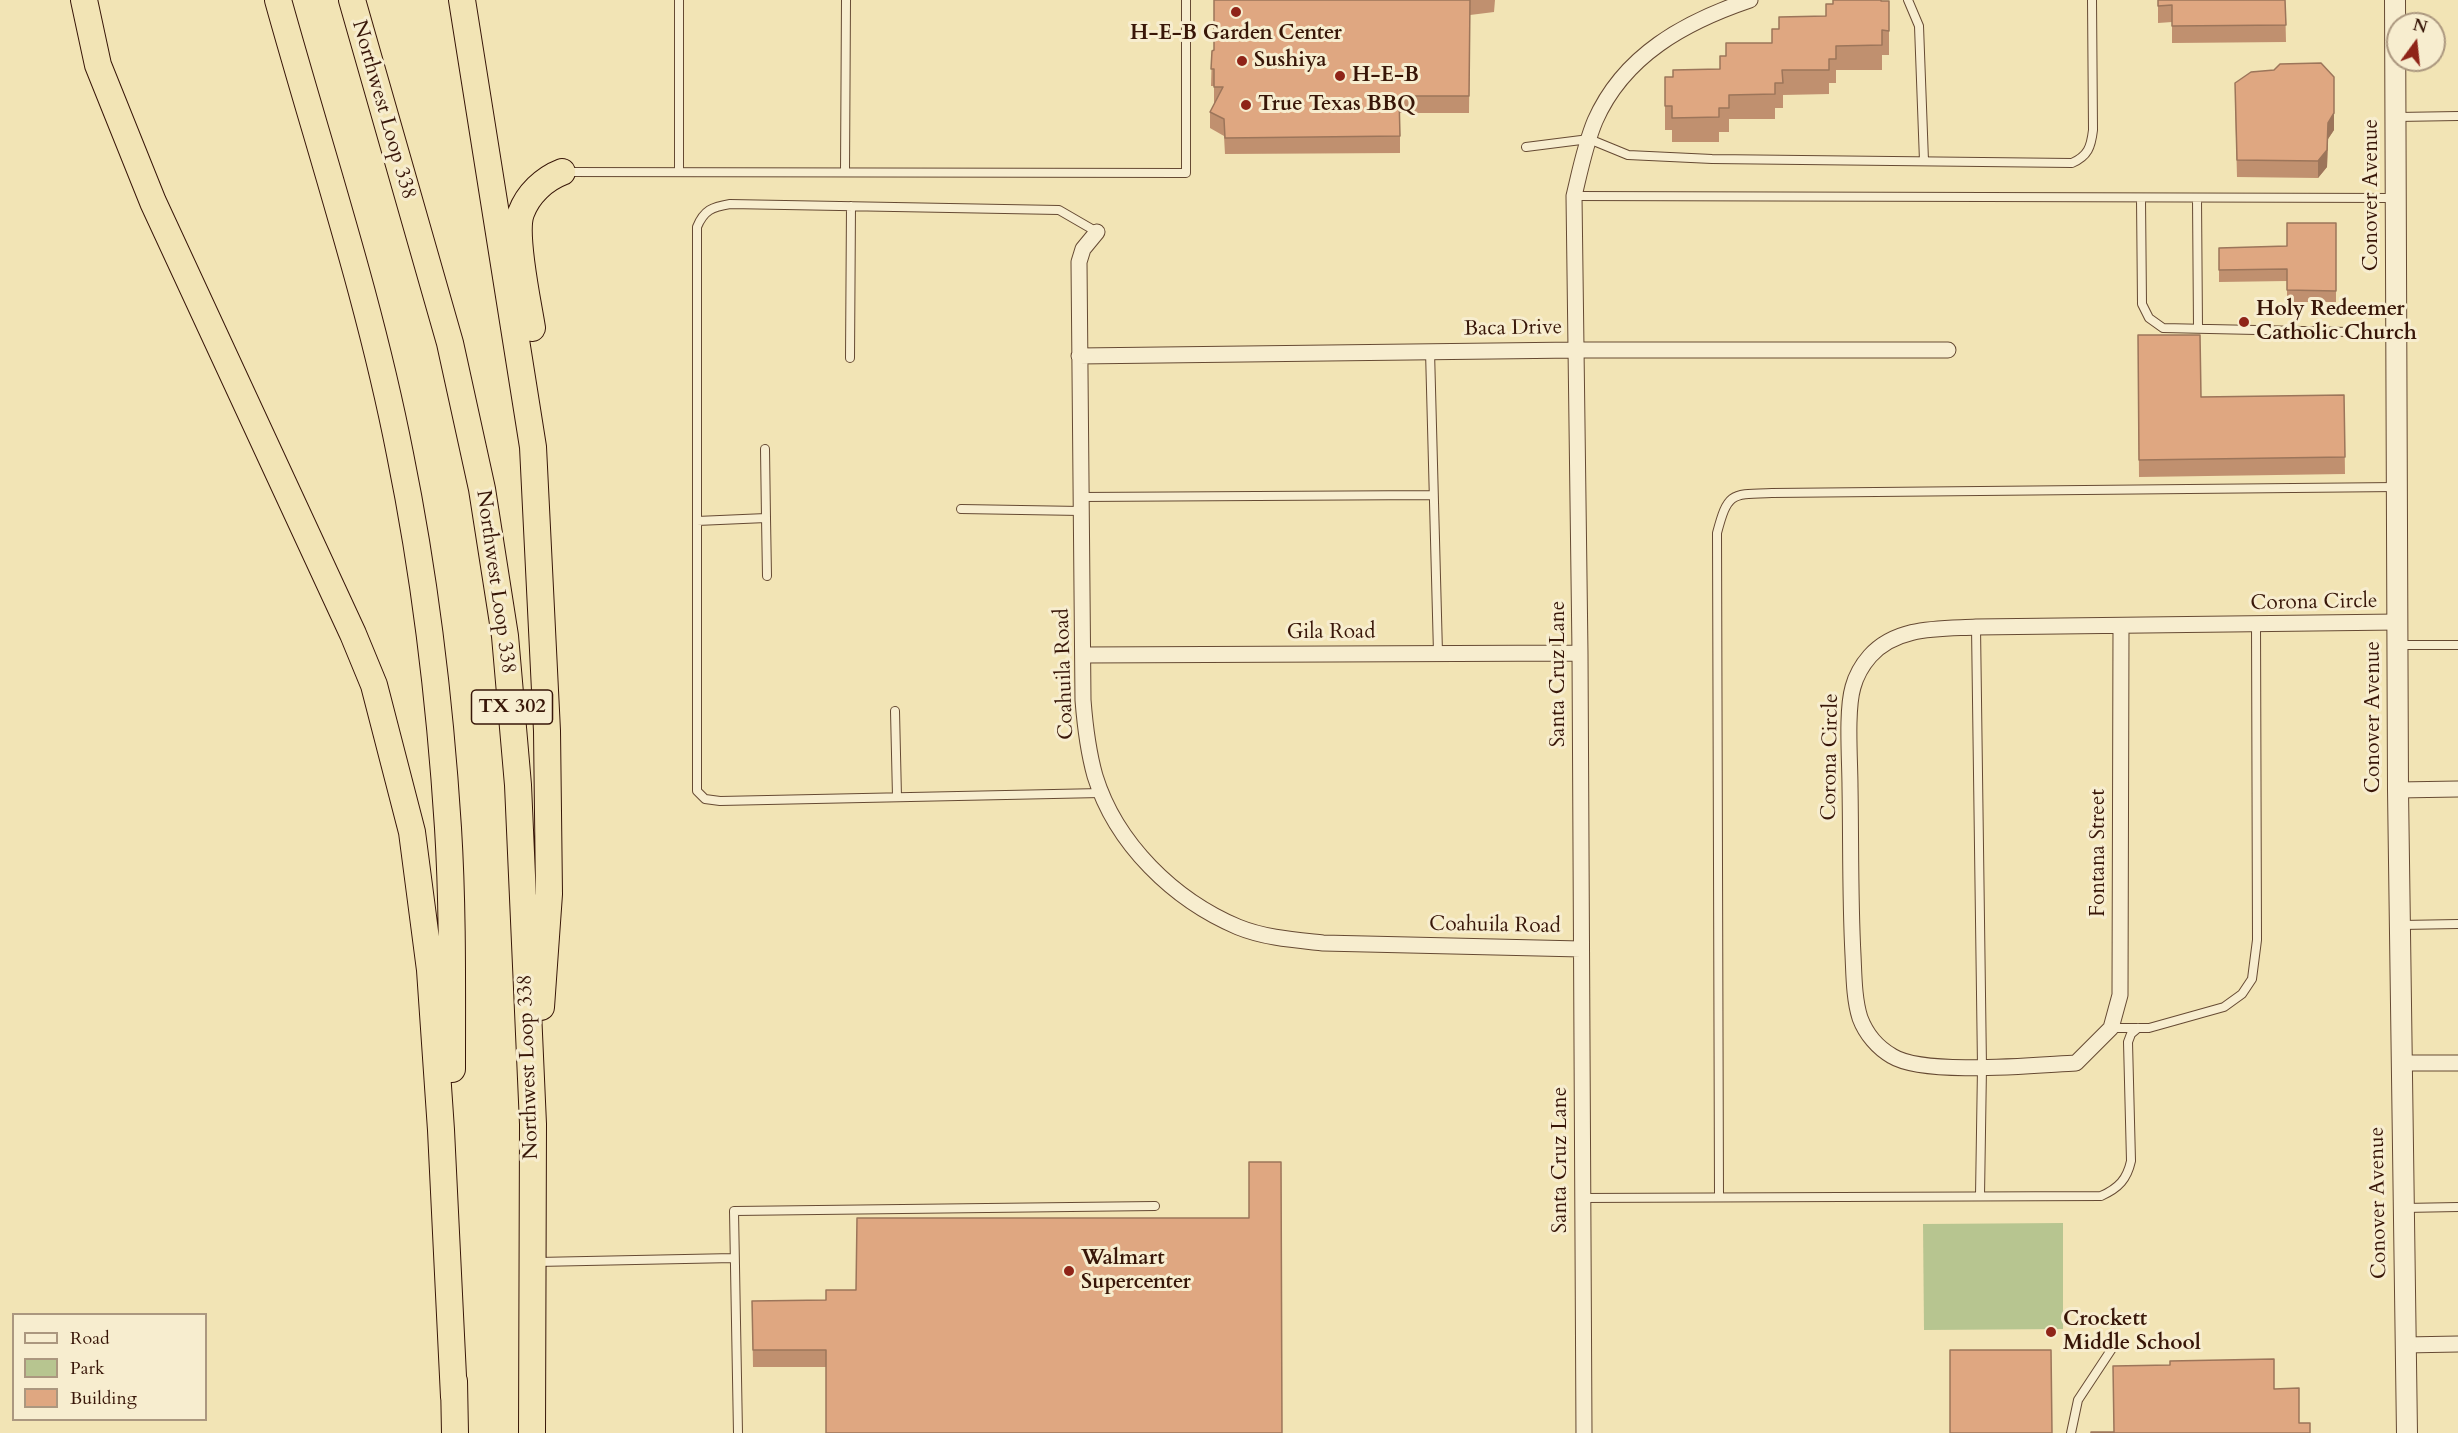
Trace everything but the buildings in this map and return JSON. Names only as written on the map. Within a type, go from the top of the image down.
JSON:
[{"type":"highway","points":[[84,0],[98,66],[153,202],[374,685],[412,832],[430,970],[441,1130],[454,1397]]},
{"type":"highway","name":"TX 302","points":[[278,0],[349,244],[384,380],[414,529],[432,647],[443,754],[451,895],[455,1433]]},
{"type":"highway","name":"Northwest Loop 338","points":[[352,0],[450,343],[482,489],[495,562],[518,785],[533,1124],[532,1433]]},
{"type":"highway","points":[[462,0],[532,447],[546,731],[549,894],[533,1124]]},
{"type":"highway","points":[[542,644],[552,579],[541,394],[519,224],[521,213],[533,193],[543,182],[562,172]]},
{"type":"street","name":"Santa Cruz Lane","points":[[1584,1433],[1580,653],[1574,196],[1589,139],[1607,98],[1623,75],[1643,55],[1685,26],[1750,0]]},
{"type":"street","name":"Conover Avenue","points":[[2395,0],[2398,790],[2407,1433]]},
{"type":"street","name":"Coahuila Road","points":[[1097,232],[1083,249],[1079,262],[1083,700],[1086,736],[1096,778],[1113,817],[1137,852],[1167,883],[1201,908],[1239,927],[1281,939],[1323,944],[1581,949]]},
{"type":"street","name":"Baca Drive","points":[[1079,356],[1430,351],[1948,350]]},
{"type":"street","name":"Corona Circle","points":[[2076,1063],[1937,1067],[1909,1063],[1893,1057],[1879,1047],[1866,1031],[1860,1018],[1855,989],[1852,933],[1850,732],[1852,689],[1857,675],[1869,657],[1882,645],[1900,635],[1920,630],[1976,627],[2398,622]]},
{"type":"street","name":"Fontana Street","points":[[2076,1063],[2111,1028],[2120,995],[2121,627]]},
{"type":"street","name":"Gila Road","points":[[1083,655],[1580,653]]},
{"type":"street","points":[[2398,790],[2458,789]]},
{"type":"street","points":[[2402,1063],[2458,1063]]},
{"type":"street","points":[[2404,1345],[2458,1344]]},
{"type":"lane","points":[[679,0],[679,171]]},
{"type":"lane","points":[[845,172],[846,0]]},
{"type":"lane","points":[[562,172],[1186,173],[1186,0]]},
{"type":"lane","points":[[1908,0],[1919,26],[1924,160]]},
{"type":"lane","points":[[1527,147],[1589,139],[1628,155],[1712,159],[2072,163],[2085,157],[2091,144],[2093,130],[2092,0]]},
{"type":"lane","points":[[2395,117],[2458,116]]},
{"type":"lane","points":[[1574,196],[2396,198]]},
{"type":"lane","points":[[2141,199],[2142,304],[2149,318],[2163,327],[2396,333]]},
{"type":"lane","points":[[2197,199],[2199,328]]},
{"type":"lane","points":[[1097,232],[1059,210],[730,204],[713,206],[702,214],[697,226],[697,791],[705,799],[720,801],[1103,793]]},
{"type":"lane","points":[[850,358],[852,206]]},
{"type":"lane","points":[[1430,351],[1438,653]]},
{"type":"lane","points":[[765,449],[767,576]]},
{"type":"lane","points":[[1719,1197],[1718,533],[1725,506],[1738,494],[1772,493],[2397,487]]},
{"type":"lane","points":[[961,509],[1433,495]]},
{"type":"lane","points":[[697,521],[766,518]]},
{"type":"lane","points":[[2111,1028],[2149,1028],[2224,1008],[2242,994],[2252,979],[2257,940],[2256,624]]},
{"type":"lane","points":[[1976,627],[1982,1067],[1980,1196]]},
{"type":"lane","points":[[2398,645],[2458,645]]},
{"type":"lane","points":[[894,711],[897,797]]},
{"type":"lane","points":[[2400,925],[2458,924]]},
{"type":"lane","points":[[1582,1198],[2101,1196],[2122,1184],[2131,1161],[2128,1042],[2131,1034],[2138,1028]]},
{"type":"lane","points":[[738,1433],[734,1211],[1155,1206]]},
{"type":"lane","points":[[2403,1208],[2458,1207]]},
{"type":"lane","points":[[532,1262],[734,1258]]},
{"type":"lane","points":[[2071,1433],[2078,1400],[2113,1347]]},
{"type":"green space","points":[[2063,1223],[2063,1329],[1924,1330],[1923,1224]]},
{"type":"place","name":"H-E-B Garden Center","points":[[1236,12]]},
{"type":"place","name":"Sushiya","points":[[1242,61]]},
{"type":"place","name":"H-E-B","points":[[1340,76]]},
{"type":"place","name":"True Texas BBQ","points":[[1246,105]]},
{"type":"place","name":"Holy Redeemer Catholic Church","points":[[2244,322]]},
{"type":"place","name":"Walmart Supercenter","points":[[1069,1271]]},
{"type":"place","name":"Crockett Middle School","points":[[2051,1332]]}]
